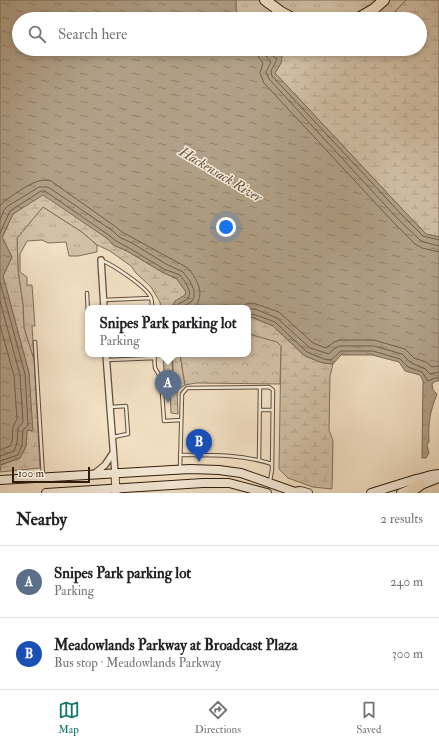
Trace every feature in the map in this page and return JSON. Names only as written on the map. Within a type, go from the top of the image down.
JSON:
[{"type":"highway","points":[[265,0],[281,12]]},
{"type":"highway","points":[[369,12],[384,0]]},
{"type":"highway","points":[[409,493],[422,482]]},
{"type":"main road","points":[[0,480],[180,470],[219,470],[241,473],[296,492],[300,491],[308,493]]},
{"type":"main road","points":[[401,493],[435,474],[439,474]]},
{"type":"main road","points":[[371,493],[416,478],[422,482]]},
{"type":"main road","points":[[390,493],[417,482],[439,478]]},
{"type":"main road","points":[[46,493],[116,491],[203,483],[229,483],[267,493]]},
{"type":"street","points":[[101,260],[104,305]]},
{"type":"street","points":[[107,357],[116,491]]},
{"type":"street","points":[[94,474],[105,465],[114,453]]},
{"type":"lane","points":[[101,260],[114,266],[143,289],[151,298],[152,305]]},
{"type":"lane","points":[[87,293],[88,305]]},
{"type":"lane","points":[[104,300],[151,298]]},
{"type":"lane","points":[[35,342],[43,478]]},
{"type":"lane","points":[[155,357],[155,368],[161,378],[164,421],[181,420]]},
{"type":"lane","points":[[259,460],[261,410],[260,387]]},
{"type":"lane","points":[[180,470],[182,394],[187,388],[269,387],[273,390],[272,464],[270,482]]},
{"type":"lane","points":[[110,407],[126,406],[128,434],[112,437]]},
{"type":"lane","points":[[261,410],[272,410]]},
{"type":"lane","points":[[180,455],[222,455],[243,457],[272,464]]},
{"type":"green space","points":[[236,0],[406,0],[395,12],[237,12]]},
{"type":"green space","points":[[406,0],[439,0],[439,237],[426,234],[275,73],[281,63],[277,56],[427,56],[427,12],[395,12]]},
{"type":"green space","points":[[43,194],[108,239],[113,245],[127,251],[162,272],[177,279],[186,292],[185,296],[181,297],[174,305],[160,305],[151,287],[136,273],[131,266],[110,251],[97,245],[82,232],[43,207],[17,238],[18,271],[23,305],[24,328],[34,360],[40,468],[0,472],[1,465],[20,458],[26,446],[27,430],[32,431],[29,373],[3,276],[12,257],[2,238],[13,214]]},
{"type":"green space","points":[[43,207],[82,232],[97,245],[97,252],[78,256],[69,256],[66,242],[48,243],[42,240],[27,241],[20,254],[20,272],[27,277],[27,285],[32,285],[35,326],[32,326],[34,360],[24,328],[23,305],[18,271],[17,238]]},
{"type":"green space","points":[[251,317],[273,326],[305,356],[323,363],[333,364],[330,376],[329,430],[333,441],[332,489],[313,487],[288,478],[279,469],[281,346],[251,335]]},
{"type":"green space","points":[[251,335],[277,342],[281,346],[280,384],[196,383],[185,385],[180,357],[251,357]]},
{"type":"green space","points":[[163,357],[180,357],[185,385],[177,390],[178,414],[171,413],[170,391],[165,394]]},
{"type":"water","name":"Hackensack River","points":[[0,0],[236,0],[237,12],[12,12],[12,56],[282,56],[281,63],[275,73],[426,234],[439,237],[439,381],[432,384],[433,390],[437,394],[430,418],[429,442],[427,445],[429,453],[426,458],[422,458],[423,381],[420,375],[405,371],[399,362],[372,355],[341,355],[333,364],[323,363],[305,356],[273,326],[251,318],[251,305],[173,305],[175,301],[185,295],[186,292],[177,279],[162,272],[127,251],[113,245],[108,239],[43,195],[13,214],[2,237],[12,257],[3,276],[29,373],[33,431],[27,430],[26,446],[20,458],[0,465]]},
{"type":"waterway","points":[[172,357],[174,392]]},
{"type":"place","name":"Snipes Park parking lot","points":[[168,403]]},
{"type":"place","name":"Meadowlands Parkway at Broadcast Plaza","points":[[199,462]]}]
